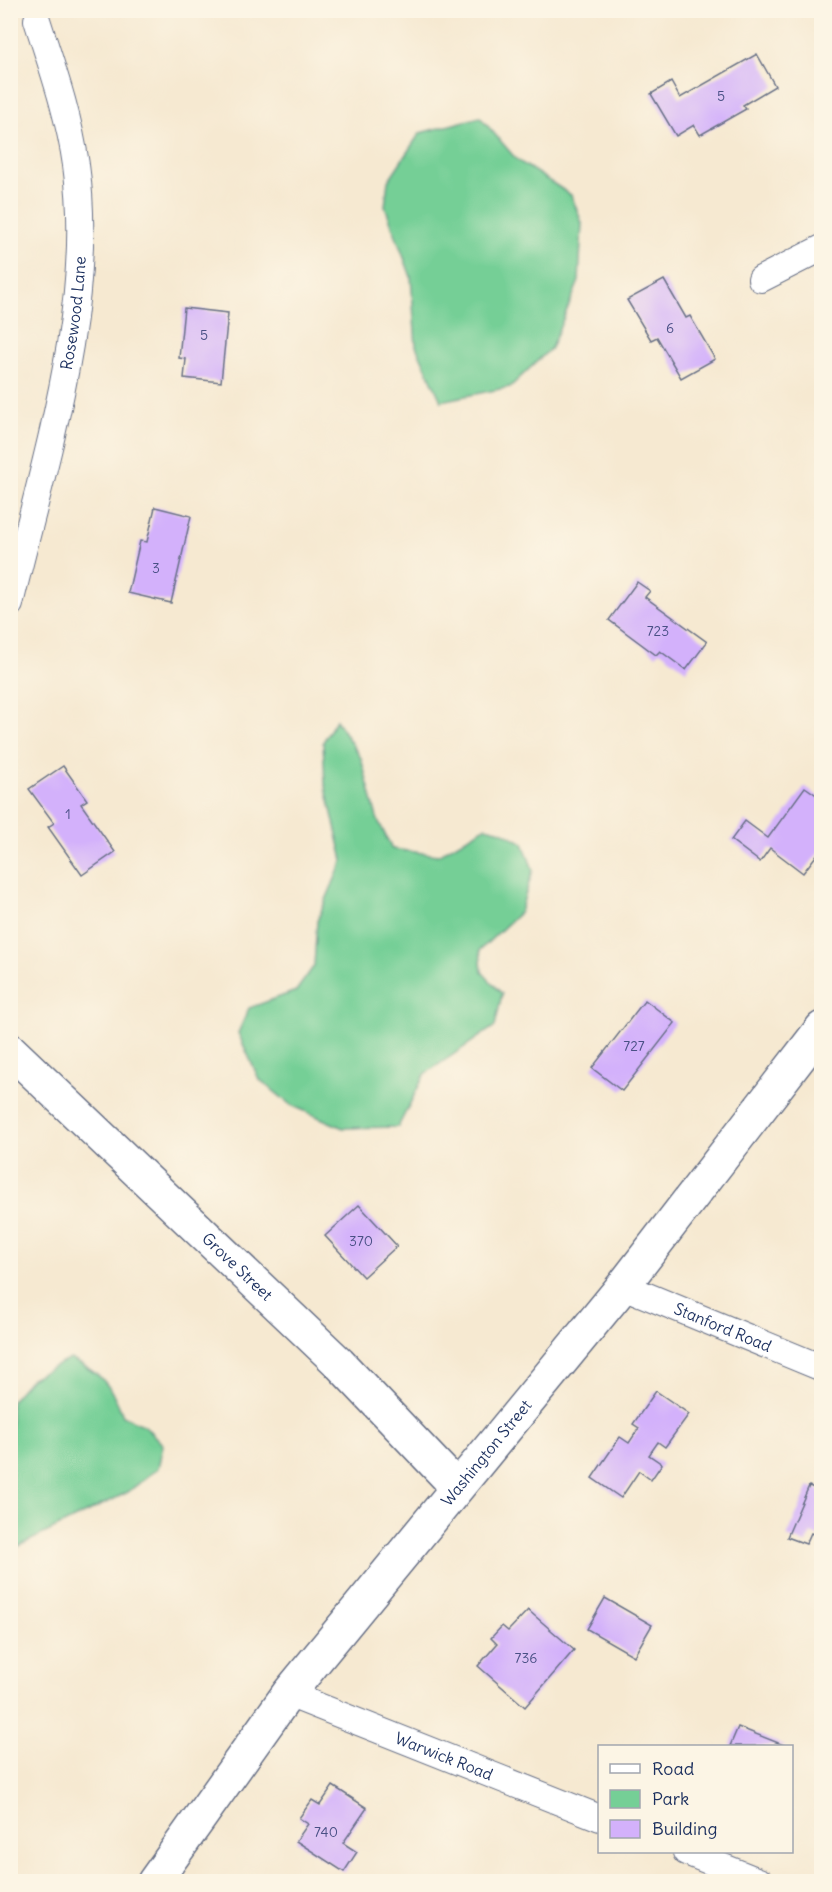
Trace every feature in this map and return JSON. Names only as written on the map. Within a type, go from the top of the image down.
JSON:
[{"type":"main road","name":"Washington Street","points":[[154,1881],[288,1694],[623,1286],[822,1028]]},
{"type":"main road","name":"Grove Street","points":[[10,1050],[339,1363],[457,1487]]},
{"type":"street","name":"Rosewood Lane","points":[[10,604],[65,373],[80,266],[80,218],[76,164],[63,103],[37,20]]},
{"type":"street","points":[[761,279],[822,248]]},
{"type":"street","name":"Stanford Road","points":[[623,1286],[822,1368]]},
{"type":"street","name":"Warwick Road","points":[[288,1694],[598,1817]]},
{"type":"street","points":[[691,1853],[761,1881]]},
{"type":"green space","points":[[480,117],[517,160],[571,195],[582,223],[579,281],[551,348],[510,387],[441,401],[416,346],[411,277],[385,206],[388,181],[420,133]]},
{"type":"green space","points":[[336,720],[361,758],[377,818],[392,849],[438,855],[485,827],[502,831],[523,843],[533,870],[520,912],[480,950],[482,972],[502,994],[495,1026],[425,1074],[398,1127],[343,1128],[291,1105],[259,1079],[238,1033],[249,1008],[296,991],[314,966],[317,921],[343,860],[325,784],[323,742]]},
{"type":"green space","points":[[70,1359],[90,1369],[104,1381],[123,1416],[145,1426],[163,1445],[158,1468],[128,1492],[11,1550],[11,1401],[31,1378]]},
{"type":"building","points":[[757,54],[775,86],[743,105],[746,109],[700,135],[694,125],[676,136],[651,94],[671,82],[680,98]]},
{"type":"building","points":[[664,280],[686,318],[690,316],[715,359],[681,378],[657,337],[651,340],[627,300]]},
{"type":"building","points":[[184,308],[228,313],[221,382],[184,378],[186,359],[179,358]]},
{"type":"building","points":[[155,507],[191,516],[171,603],[128,593],[140,541],[147,542]]},
{"type":"building","points":[[637,582],[650,591],[645,597],[707,642],[686,670],[660,651],[656,655],[609,620]]},
{"type":"building","points":[[63,766],[87,800],[81,804],[115,852],[82,875],[48,827],[54,823],[29,789]]},
{"type":"building","points":[[805,787],[822,799],[822,848],[803,873],[770,848],[760,862],[731,840],[745,821],[768,838]]},
{"type":"building","points":[[645,1000],[675,1023],[622,1091],[592,1068]]},
{"type":"building","points":[[359,1205],[397,1246],[363,1277],[325,1236]]},
{"type":"building","points":[[656,1391],[689,1414],[665,1447],[658,1442],[649,1455],[662,1464],[651,1480],[639,1471],[621,1498],[592,1478],[620,1437],[629,1443],[639,1428],[633,1424]]},
{"type":"building","points":[[809,1486],[822,1491],[822,1538],[811,1533],[806,1544],[787,1537]]},
{"type":"building","points":[[605,1598],[652,1625],[634,1656],[587,1629]]},
{"type":"building","points":[[528,1610],[574,1650],[525,1707],[478,1666],[497,1644],[491,1638],[502,1626],[508,1631]]},
{"type":"building","points":[[738,1727],[783,1745],[730,1745]]},
{"type":"building","points":[[333,1786],[367,1808],[343,1843],[357,1852],[344,1872],[296,1841],[308,1824],[299,1818],[312,1800],[320,1805]]}]
